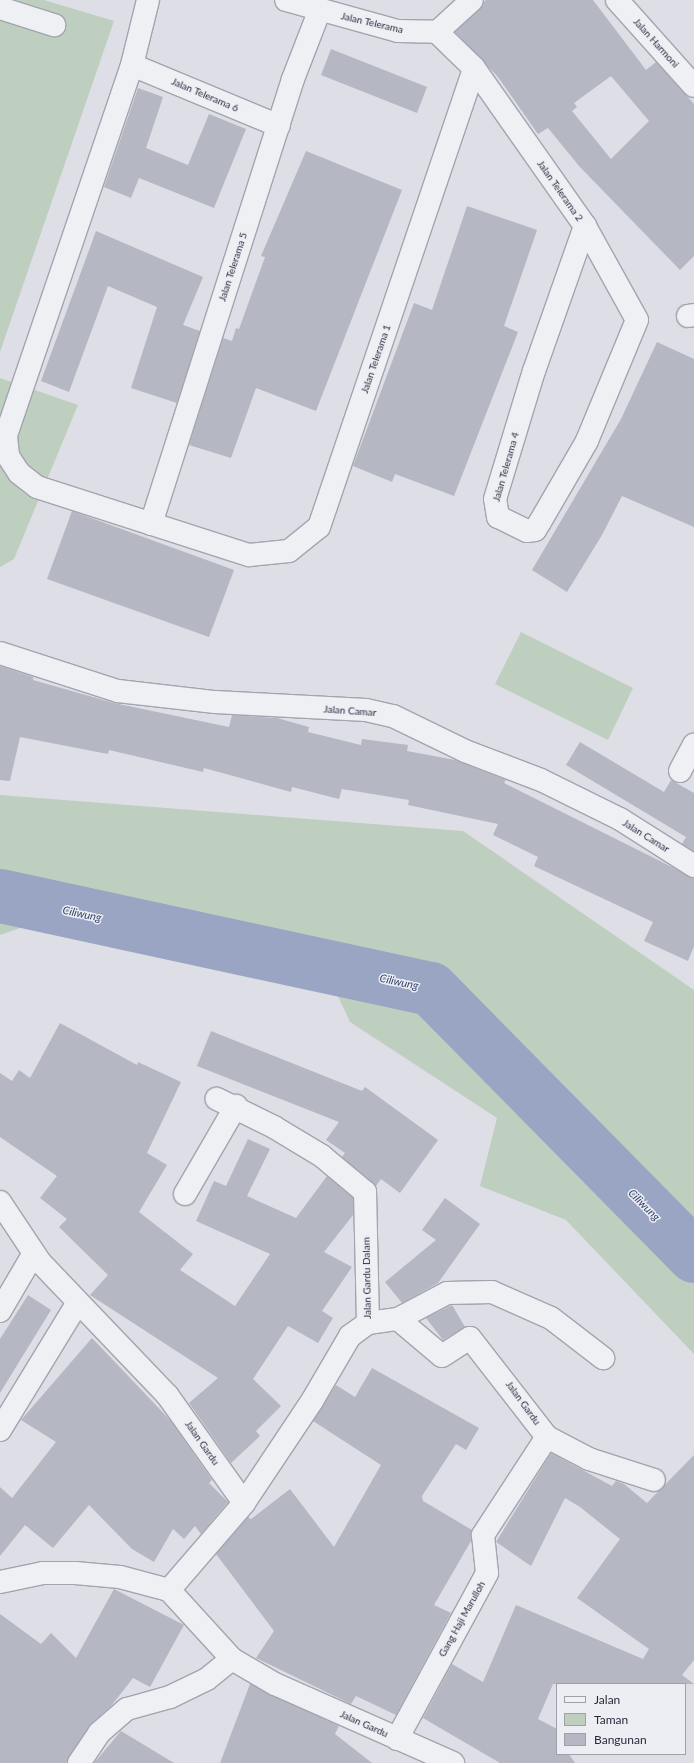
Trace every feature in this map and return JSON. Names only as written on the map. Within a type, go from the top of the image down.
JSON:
[{"type":"street","name":"Jalan Telerama 1","points":[[148,0],[132,65],[6,436],[8,456],[19,473],[37,487],[249,555],[289,551],[319,527],[474,68]]},
{"type":"street","name":"Jalan Telerama","points":[[286,0],[319,12],[398,31],[437,32]]},
{"type":"street","points":[[472,0],[437,32],[474,68]]},
{"type":"street","name":"Jalan Harmoni","points":[[617,0],[694,86]]},
{"type":"street","points":[[0,8],[54,25]]},
{"type":"street","name":"Jalan Telerama 5","points":[[151,524],[278,126],[319,12]]},
{"type":"street","name":"Jalan Telerama 6","points":[[132,65],[278,126]]},
{"type":"street","name":"Jalan Telerama 2","points":[[474,68],[585,226],[637,320]]},
{"type":"street","name":"Jalan Telerama 4","points":[[585,226],[534,371],[495,499],[498,517],[527,531],[534,530],[540,522],[586,441],[637,320]]},
{"type":"street","name":"Jalan Camar","points":[[0,653],[118,691],[238,704],[366,710],[393,716],[465,751],[541,780],[620,819],[694,866]]},
{"type":"street","points":[[680,771],[694,744]]},
{"type":"street","name":"Jalan Gardu Dalam","points":[[186,1194],[226,1102],[322,1156],[365,1192],[368,1323],[350,1336],[312,1401],[244,1503]]},
{"type":"street","name":"Jalan Gardu","points":[[0,1202],[34,1253],[77,1304],[168,1396],[244,1503]]},
{"type":"street","points":[[0,1311],[34,1253]]},
{"type":"street","points":[[368,1323],[398,1319],[447,1293],[492,1292],[552,1318],[603,1358]]},
{"type":"street","points":[[0,1430],[77,1304]]},
{"type":"street","name":"Jalan Gardu","points":[[398,1319],[442,1356],[470,1338],[548,1437],[588,1459],[654,1480]]},
{"type":"street","name":"Gang Haji Marulloh","points":[[397,1739],[487,1573],[483,1535],[548,1437]]},
{"type":"street","points":[[0,1582],[43,1573],[75,1573],[120,1577],[169,1590],[244,1503]]},
{"type":"street","name":"Jalan Gardu","points":[[169,1590],[232,1658],[275,1684],[453,1763]]},
{"type":"street","points":[[79,1763],[99,1733],[127,1709],[170,1696],[207,1680],[232,1658]]},
{"type":"green space","points":[[0,0],[44,0],[114,21],[0,352]]},
{"type":"green space","points":[[0,378],[78,405],[14,559],[0,567]]},
{"type":"green space","points":[[521,632],[633,688],[608,740],[495,684]]},
{"type":"green space","points":[[0,795],[463,831],[694,990],[694,1354],[566,1220],[480,1186],[497,1118],[350,1022],[337,994],[229,936],[71,910],[0,935]]},
{"type":"building","points":[[486,0],[593,0],[646,70],[656,62],[694,104],[694,256],[680,270],[579,166],[548,128],[538,134],[498,77],[455,32]],"holes":[[[611,76],[649,121],[611,159],[572,111],[577,107],[574,103]]]},
{"type":"building","points":[[331,49],[427,87],[417,113],[321,75]]},
{"type":"building","points":[[138,88],[163,97],[146,148],[188,165],[209,114],[246,129],[214,208],[139,178],[131,198],[104,187]]},
{"type":"building","points":[[306,151],[402,190],[316,411],[256,388],[231,458],[189,445],[223,338],[232,341],[236,328],[239,329],[265,257],[261,256]]},
{"type":"building","points":[[467,206],[537,230],[504,326],[518,332],[454,496],[395,474],[392,482],[353,466],[414,303],[432,310]]},
{"type":"building","points":[[96,231],[203,277],[183,325],[200,331],[177,403],[131,388],[157,307],[108,286],[69,392],[41,381]]},
{"type":"building","points":[[657,342],[694,359],[694,527],[622,496],[602,535],[567,592],[532,570],[621,419]]},
{"type":"building","points":[[72,511],[234,570],[209,637],[47,579]]},
{"type":"building","points":[[0,666],[33,677],[33,680],[114,703],[229,727],[232,715],[277,718],[309,727],[308,732],[361,745],[362,739],[408,745],[407,751],[455,760],[506,780],[504,783],[694,878],[694,946],[688,961],[644,941],[653,922],[534,866],[538,857],[493,835],[498,824],[408,805],[409,800],[342,789],[339,799],[292,787],[291,792],[204,768],[203,772],[109,750],[108,754],[20,737],[10,781],[0,780]]},
{"type":"building","points":[[580,742],[664,792],[671,780],[694,793],[694,851],[682,844],[686,837],[566,765]]},
{"type":"building","points":[[60,1023],[137,1065],[138,1062],[181,1082],[147,1153],[167,1165],[139,1212],[193,1254],[180,1270],[235,1306],[270,1254],[196,1221],[214,1181],[226,1186],[248,1139],[270,1149],[247,1196],[296,1218],[327,1176],[353,1198],[353,1215],[324,1252],[352,1267],[322,1311],[333,1318],[318,1343],[288,1326],[253,1379],[281,1406],[256,1431],[260,1436],[231,1463],[189,1403],[218,1378],[90,1295],[108,1275],[59,1227],[67,1219],[40,1198],[57,1176],[0,1137],[0,1073],[12,1081],[19,1070],[30,1078]]},
{"type":"building","points":[[211,1031],[362,1091],[365,1087],[438,1140],[400,1193],[381,1179],[376,1186],[342,1157],[345,1153],[326,1140],[339,1122],[197,1066]]},
{"type":"building","points":[[445,1198],[480,1224],[438,1283],[402,1303],[385,1282],[436,1240],[422,1230]]},
{"type":"building","points":[[28,1295],[51,1310],[0,1393],[0,1339]]},
{"type":"building","points":[[452,1305],[465,1327],[443,1340],[426,1318]]},
{"type":"building","points":[[92,1338],[170,1420],[212,1480],[209,1483],[228,1502],[201,1534],[195,1526],[184,1539],[173,1529],[154,1562],[132,1549],[89,1505],[53,1548],[25,1525],[0,1556],[0,1487],[12,1498],[56,1442],[21,1420]]},
{"type":"building","points":[[372,1368],[479,1428],[466,1450],[456,1444],[422,1496],[423,1501],[472,1530],[471,1541],[434,1605],[451,1613],[396,1715],[356,1696],[351,1704],[256,1658],[274,1631],[216,1554],[248,1517],[251,1519],[290,1489],[334,1547],[381,1465],[313,1421],[336,1385],[355,1397]]},
{"type":"building","points":[[551,1453],[612,1486],[616,1481],[624,1484],[647,1503],[694,1455],[694,1660],[682,1675],[694,1684],[553,1684],[538,1719],[556,1728],[556,1755],[570,1755],[575,1763],[500,1763],[423,1718],[452,1664],[483,1682],[516,1605],[643,1659],[649,1649],[577,1598],[620,1539],[580,1507],[565,1498],[531,1566],[496,1542]]},
{"type":"building","points":[[114,1589],[184,1625],[150,1687],[133,1678],[111,1706],[89,1726],[67,1763],[0,1763],[0,1614],[41,1644],[51,1633],[76,1658]]},
{"type":"building","points":[[250,1684],[339,1726],[335,1734],[372,1763],[220,1763]]},
{"type":"building","points":[[121,1731],[174,1763],[94,1763]]},
{"type":"waterway","name":"Ciliwung","points":[[0,896],[431,989],[694,1256]]}]
